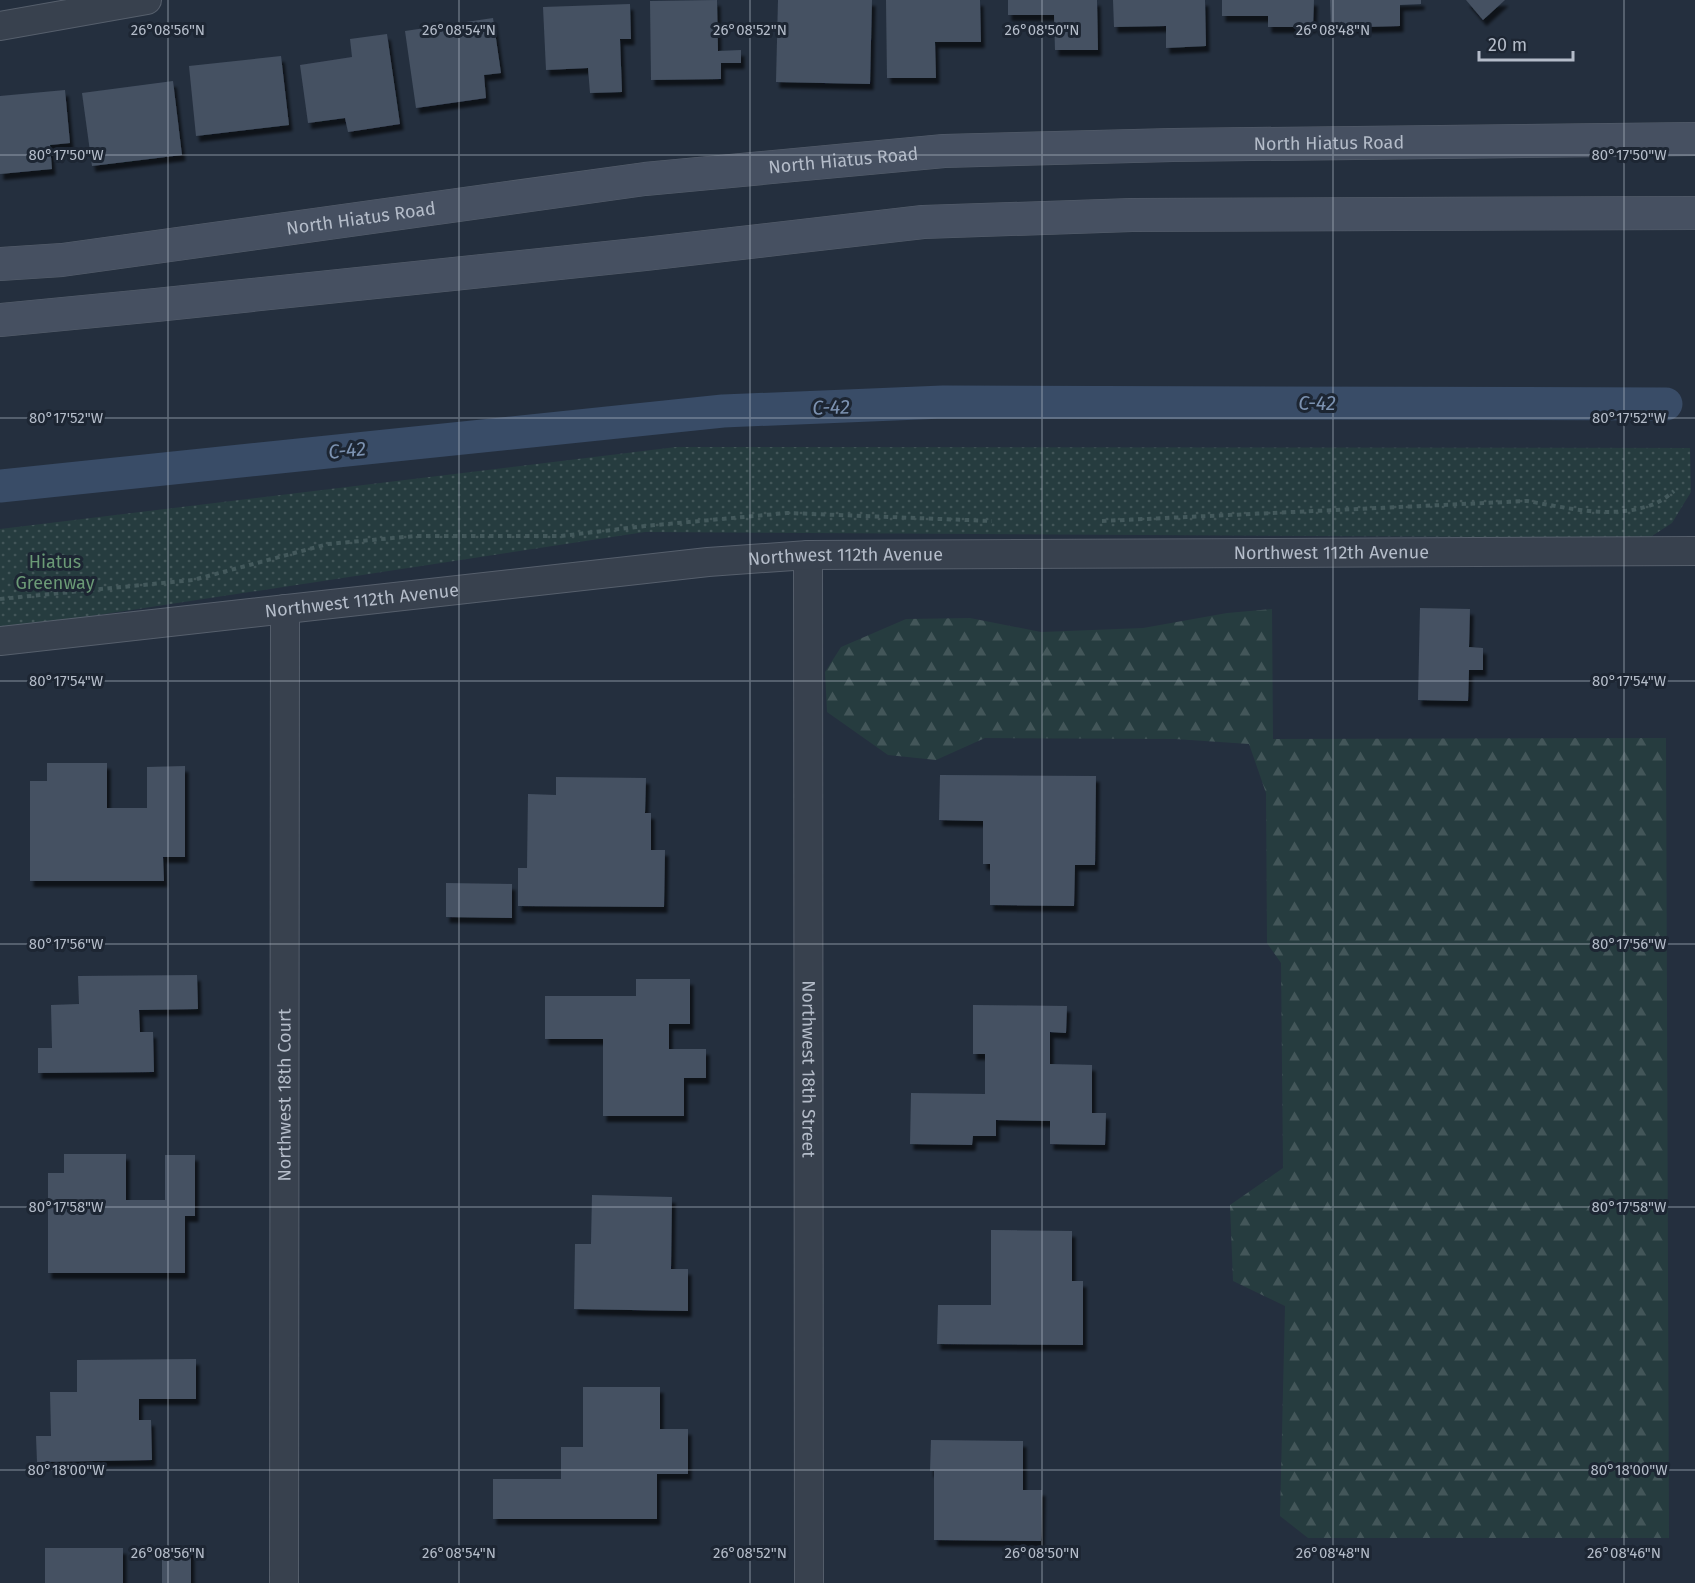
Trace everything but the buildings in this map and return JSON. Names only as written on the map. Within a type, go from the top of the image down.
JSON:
[{"type":"main road","name":"North Hiatus Road","points":[[0,264],[74,258],[645,179],[944,151],[1173,145],[1695,139]]},
{"type":"main road","points":[[0,320],[156,306],[923,222],[1132,215],[1695,213]]},
{"type":"street","points":[[0,26],[147,0]]},
{"type":"street","name":"Northwest 112th Avenue","points":[[0,642],[696,563],[808,555],[1695,551]]},
{"type":"street","name":"Northwest 18th Street","points":[[808,555],[809,1583]]},
{"type":"street","name":"Northwest 18th Court","points":[[284,1583],[285,609]]},
{"type":"green space","name":"Hiatus Greenway","points":[[676,447],[1690,448],[1691,492],[1672,523],[1649,538],[645,532],[0,630],[0,529]]},
{"type":"green space","points":[[1272,609],[1273,739],[1666,738],[1669,1538],[1308,1538],[1280,1516],[1285,1306],[1233,1281],[1230,1205],[1283,1168],[1281,963],[1267,943],[1266,793],[1249,744],[1175,739],[985,738],[936,760],[888,755],[827,712],[825,672],[841,647],[906,619],[970,618],[1041,632],[1143,628],[1227,613]]},
{"type":"waterway","name":"C-42","points":[[0,486],[723,411],[943,402],[1666,404]]}]
